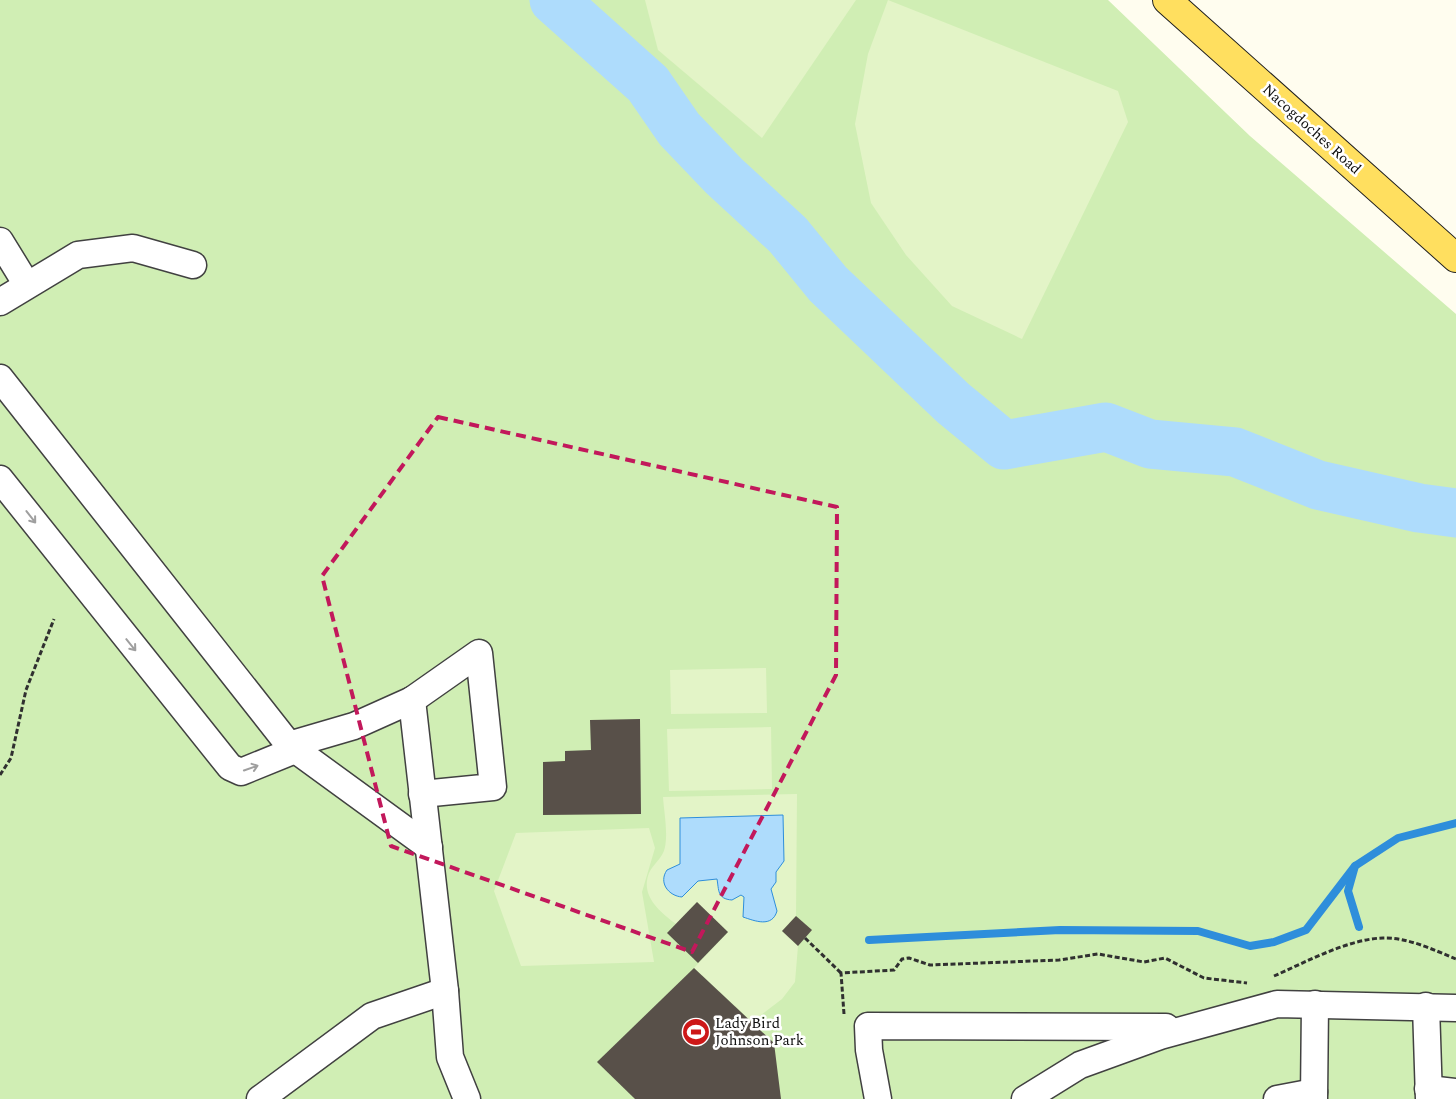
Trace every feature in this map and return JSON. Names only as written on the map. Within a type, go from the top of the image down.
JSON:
[{"type":"main road","name":"Nacogdoches Road","points":[[1168,0],[1456,258]]},
{"type":"lane","points":[[0,241],[27,285]]},
{"type":"lane","points":[[0,302],[78,255],[133,248],[192,265]]},
{"type":"lane","points":[[0,378],[292,748],[429,847]]},
{"type":"lane","points":[[0,479],[230,768],[241,772],[292,748],[354,726],[412,700],[479,653],[493,787],[422,794]]},
{"type":"lane","points":[[412,700],[445,991],[450,1057],[467,1099]]},
{"type":"lane","points":[[260,1099],[372,1016],[445,991]]},
{"type":"lane","points":[[1025,1099],[1080,1065],[1160,1036],[1277,1004],[1456,1008]]},
{"type":"lane","points":[[1277,1099],[1314,1095],[1315,1004]]},
{"type":"lane","points":[[1426,1006],[1428,1094],[1456,1092]]},
{"type":"lane","points":[[878,1099],[869,1050],[868,1026],[1193,1027]]},
{"type":"path","points":[[0,775],[11,758],[26,690],[54,619]]},
{"type":"path","points":[[805,938],[841,973],[845,1020]]},
{"type":"path","points":[[1269,978],[1322,954],[1382,938],[1425,947],[1456,959]]},
{"type":"path","points":[[841,973],[894,970],[902,959],[909,958],[930,965],[1060,960],[1098,954],[1144,962],[1164,958],[1204,978],[1237,983],[1256,982]]},
{"type":"highlighted area","points":[[438,417],[837,507],[836,675],[692,952],[391,846],[322,576]]},
{"type":"green space","name":"Lady Bird Johnson Park","points":[[0,0],[1108,0],[1250,136],[1456,314],[1456,1099],[0,1099]]},
{"type":"green space","points":[[645,0],[856,0],[762,138],[658,50]]},
{"type":"green space","points":[[888,0],[1118,91],[1128,122],[1022,339],[952,306],[906,255],[871,203],[855,124],[868,54]]},
{"type":"green space","points":[[766,668],[767,713],[671,714],[670,670]]},
{"type":"green space","points":[[771,727],[772,789],[669,791],[667,729]]},
{"type":"green space","points":[[797,794],[796,916],[782,931],[798,946],[795,982],[782,999],[752,1022],[694,968],[728,932],[697,902],[676,924],[658,909],[649,896],[647,881],[649,873],[662,854],[666,841],[663,797]]},
{"type":"green space","points":[[649,828],[655,848],[642,892],[654,962],[521,966],[494,891],[516,833]]},
{"type":"water","points":[[783,815],[784,861],[776,872],[776,882],[771,889],[777,911],[771,920],[763,922],[743,917],[744,897],[741,895],[732,900],[721,896],[717,879],[698,881],[682,897],[673,894],[666,888],[664,880],[667,870],[680,864],[680,818]]},
{"type":"building","points":[[640,719],[641,814],[543,815],[543,762],[565,761],[565,751],[591,750],[590,720]]},
{"type":"building","points":[[697,902],[728,932],[698,963],[667,933]]},
{"type":"building","points":[[796,916],[812,930],[798,946],[782,931]]},
{"type":"building","name":"Lady Bird Johnson Park","points":[[694,968],[774,1043],[781,1099],[635,1099],[597,1062]]},
{"type":"waterway","points":[[554,0],[648,84],[679,129],[724,176],[788,235],[828,284],[953,403],[1004,445],[1106,427],[1150,444],[1235,452],[1318,485],[1419,508],[1456,513]]},
{"type":"waterway","points":[[1359,927],[1348,891],[1355,866],[1398,838],[1456,823]]},
{"type":"waterway","points":[[869,940],[1060,930],[1198,931],[1250,946],[1274,942],[1306,930],[1355,866]]},
{"type":"place","name":"Lady Bird Johnson Park","points":[[696,1032]]}]
